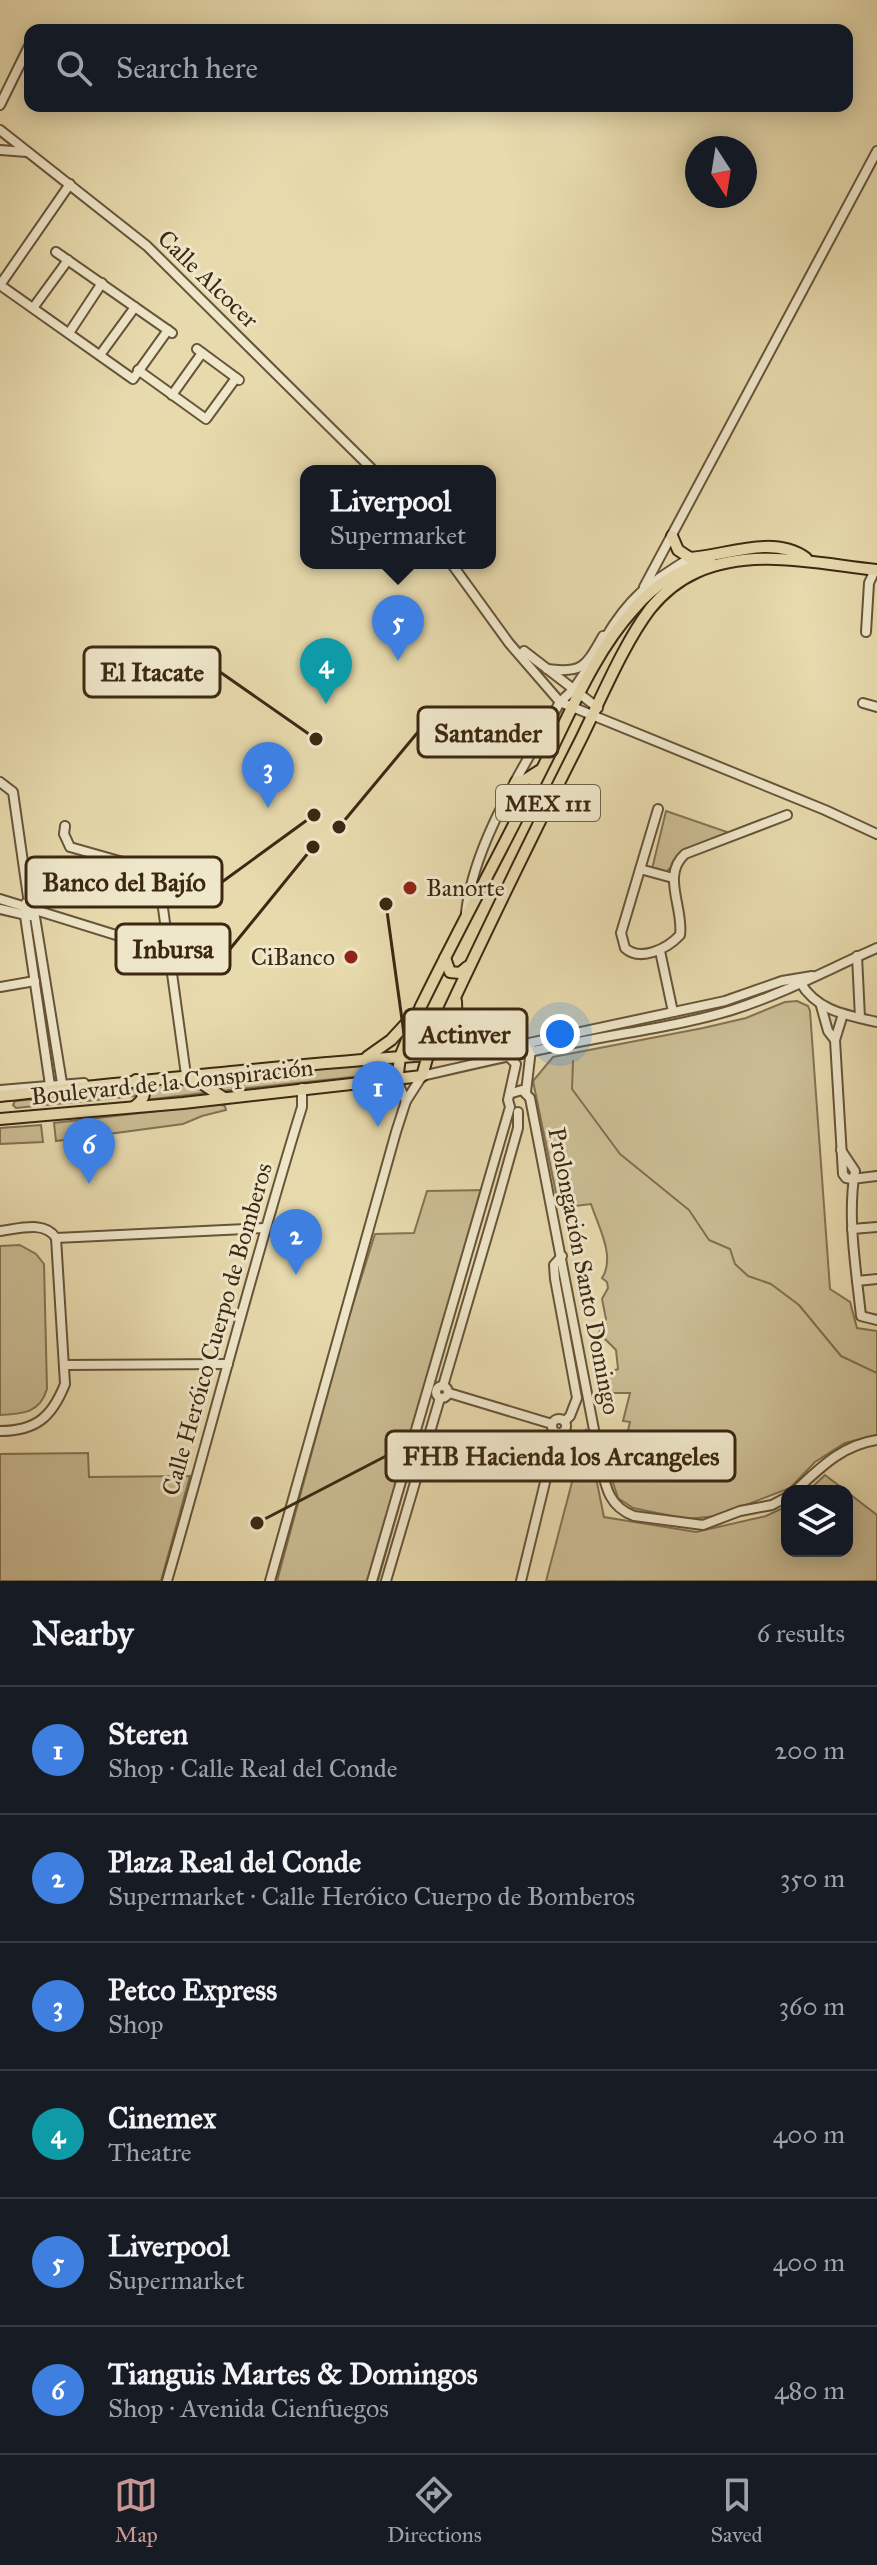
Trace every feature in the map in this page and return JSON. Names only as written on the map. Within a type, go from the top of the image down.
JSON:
[{"type":"main road","points":[[672,536],[678,550],[690,558],[762,547],[798,552],[806,558]]},
{"type":"main road","name":"MEX 111","points":[[397,1081],[400,1057],[421,1006],[543,767],[572,708],[576,692],[620,625],[659,584],[692,566],[720,558],[748,554],[876,568]]},
{"type":"main road","name":"MEX 111","points":[[422,1076],[428,1055],[457,993],[594,711],[651,609],[677,582],[722,562],[747,559],[876,568]]},
{"type":"main road","points":[[516,782],[525,780],[543,767]]},
{"type":"main road","points":[[445,958],[450,972],[456,974],[471,964]]},
{"type":"main road","points":[[457,993],[457,1019],[463,1033],[476,1043],[505,1052]]},
{"type":"main road","name":"MEX 111","points":[[365,1058],[391,1040],[421,1006]]},
{"type":"main road","name":"Boulevard de la Conspiración","points":[[0,1096],[186,1075],[428,1055]]},
{"type":"main road","name":"Boulevard de la Conspiración","points":[[0,1119],[397,1081],[422,1076]]},
{"type":"main road","points":[[167,1077],[201,1083],[224,1098]]},
{"type":"main road","points":[[134,1107],[145,1091],[136,1080]]},
{"type":"main road","points":[[18,1094],[8,1107],[24,1117]]},
{"type":"street","points":[[0,105],[24,56]]},
{"type":"street","name":"Calle Alcocer","points":[[0,130],[147,246],[368,465]]},
{"type":"street","points":[[0,150],[29,152]]},
{"type":"street","points":[[547,669],[571,671],[586,664],[608,627],[644,587],[877,151]]},
{"type":"street","points":[[56,252],[170,332],[133,379],[0,285],[70,184]]},
{"type":"street","points":[[33,308],[68,260]]},
{"type":"street","points":[[69,333],[102,283]]},
{"type":"street","points":[[100,355],[135,307]]},
{"type":"street","points":[[138,370],[172,395],[206,419],[238,379],[199,351],[172,395]]},
{"type":"street","points":[[644,587],[690,558]]},
{"type":"street","points":[[866,632],[869,583],[876,568]]},
{"type":"street","points":[[455,569],[509,643],[560,702],[572,708],[594,711]]},
{"type":"street","points":[[465,917],[480,854],[516,782],[560,702],[576,692],[616,620]]},
{"type":"street","points":[[509,643],[547,669],[606,719],[877,834]]},
{"type":"street","points":[[863,703],[877,707]]},
{"type":"street","points":[[0,782],[13,792],[50,1085]]},
{"type":"street","points":[[658,809],[621,933],[621,941],[635,954],[660,951],[680,935],[673,878],[677,861],[685,854],[787,815]]},
{"type":"street","points":[[65,826],[64,834],[70,847],[158,872],[186,1075]]},
{"type":"street","points":[[640,869],[673,878]]},
{"type":"street","points":[[0,899],[219,967]]},
{"type":"street","points":[[0,909],[29,909]]},
{"type":"street","points":[[29,909],[49,998],[62,1083]]},
{"type":"street","points":[[530,1046],[732,1010],[877,948]]},
{"type":"street","points":[[660,951],[673,1012]]},
{"type":"street","points":[[857,956],[860,1018]]},
{"type":"street","points":[[0,987],[35,981]]},
{"type":"street","points":[[270,1581],[406,1101],[422,1076],[505,1052],[800,981]]},
{"type":"street","points":[[800,981],[821,1006],[828,1031],[835,1040]]},
{"type":"street","points":[[38,1000],[49,998]]},
{"type":"street","points":[[821,1006],[877,1022]]},
{"type":"street","points":[[843,1014],[835,1040],[841,1150],[855,1171],[852,1179],[852,1229],[861,1316],[877,1320]]},
{"type":"street","points":[[516,1110],[528,1108],[530,1101],[526,1092],[530,1046]]},
{"type":"street","points":[[428,1055],[505,1052],[516,1064],[508,1100],[516,1110],[535,1122]]},
{"type":"street","points":[[397,1081],[406,1101]]},
{"type":"street","points":[[0,1090],[62,1083],[117,1083]]},
{"type":"street","name":"Calle Heróico Cuerpo de Bomberos","points":[[167,1581],[264,1228],[302,1107],[302,1088]]},
{"type":"street","points":[[512,1093],[518,1090],[526,1092]]},
{"type":"street","name":"Prolongación Santo Domingo","points":[[530,1101],[605,1483],[615,1504],[634,1516],[703,1525],[781,1500]]},
{"type":"street","points":[[386,1581],[444,1392],[518,1128],[516,1110]]},
{"type":"street","points":[[372,1581],[516,1110]]},
{"type":"street","points":[[518,1128],[535,1122]]},
{"type":"street","points":[[852,1179],[877,1176]]},
{"type":"street","points":[[0,1231],[42,1227],[56,1238],[65,1384],[57,1404],[38,1423],[19,1431],[0,1431]]},
{"type":"street","points":[[852,1229],[877,1227]]},
{"type":"street","points":[[56,1238],[264,1228]]},
{"type":"street","points":[[444,1392],[564,1432],[565,1421],[577,1398],[555,1279],[554,1265],[562,1256]]},
{"type":"street","points":[[857,1281],[877,1279]]},
{"type":"street","points":[[64,1365],[228,1364]]},
{"type":"street","points":[[521,1581],[554,1428]]},
{"type":"street","points":[[802,1485],[833,1456],[850,1447],[877,1440]]},
{"type":"shaded area","points":[[666,811],[730,833],[689,849],[665,873],[652,869]]},
{"type":"shaded area","points":[[797,1001],[808,1006],[810,1011],[830,1289],[850,1302],[857,1328],[877,1331],[877,1435],[845,1443],[815,1462],[793,1485],[781,1485],[781,1491],[717,1516],[687,1519],[633,1508],[618,1498],[607,1464],[621,1460],[630,1422],[623,1421],[630,1393],[604,1393],[603,1375],[618,1369],[616,1350],[599,1333],[606,1319],[602,1299],[608,1288],[602,1278],[606,1270],[607,1251],[591,1204],[559,1208],[533,1081],[553,1057],[746,1018],[785,1002]]},
{"type":"shaded area","points":[[393,1061],[390,1073],[221,1091],[213,1082],[199,1076]]},
{"type":"shaded area","points":[[144,1084],[190,1084],[212,1092],[145,1100]]},
{"type":"shaded area","points":[[134,1089],[137,1093],[135,1096],[16,1108],[13,1105],[15,1101]]},
{"type":"shaded area","points":[[218,1104],[225,1106],[226,1110],[183,1124],[56,1141],[54,1123]]},
{"type":"shaded area","points":[[41,1125],[43,1142],[0,1144],[0,1128]]},
{"type":"shaded area","points":[[488,1190],[378,1581],[277,1581],[346,1326],[375,1234],[414,1233],[427,1191]]},
{"type":"shaded area","points":[[20,1245],[36,1254],[44,1264],[47,1389],[40,1403],[30,1411],[0,1415],[0,1246]]},
{"type":"shaded area","points":[[586,1429],[604,1517],[696,1532],[766,1516],[781,1509],[781,1557],[853,1557],[853,1497],[877,1515],[877,1581],[546,1581]]},
{"type":"shaded area","points":[[88,1453],[89,1477],[190,1476],[161,1581],[0,1581],[0,1454]]},
{"type":"shaded area","points":[[825,1475],[838,1485],[814,1485]]},
{"type":"waterway","points":[[573,1061],[572,1089],[620,1154],[689,1210],[709,1240],[730,1249],[735,1264],[748,1276],[771,1284],[799,1305],[841,1356],[877,1373]]},
{"type":"place","name":"Liverpool","points":[[398,661]]},
{"type":"place","name":"Cinemex","points":[[326,704]]},
{"type":"place","name":"El Itacate","points":[[316,739]]},
{"type":"place","name":"Petco Express","points":[[268,808]]},
{"type":"place","name":"Banco del Bajío","points":[[314,815]]},
{"type":"place","name":"Santander","points":[[339,827]]},
{"type":"place","name":"Inbursa","points":[[313,847]]},
{"type":"place","name":"Banorte","points":[[410,888]]},
{"type":"place","name":"Actinver","points":[[386,904]]},
{"type":"place","name":"CiBanco","points":[[351,957]]},
{"type":"place","name":"Steren","points":[[378,1127]]},
{"type":"place","name":"Tianguis Martes & Domingos","points":[[89,1184]]},
{"type":"place","name":"Plaza Real del Conde","points":[[296,1275]]},
{"type":"place","name":"FHB Hacienda los Arcangeles","points":[[257,1523]]}]
